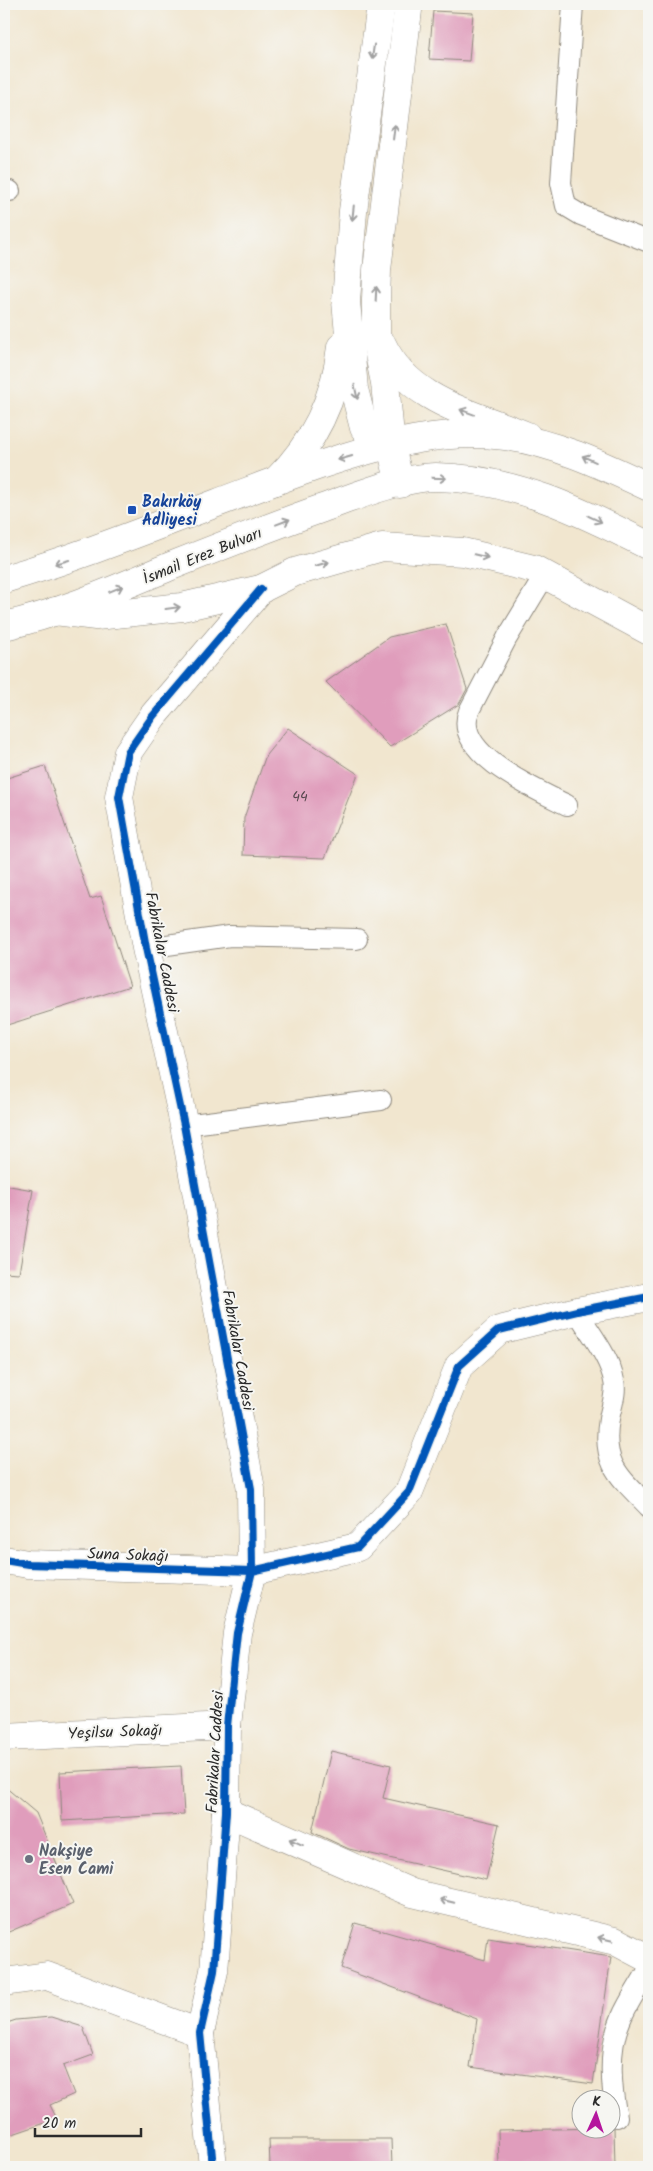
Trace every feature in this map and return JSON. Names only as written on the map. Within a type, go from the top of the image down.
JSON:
[{"type":"street","points":[[276,481],[297,460],[312,438],[330,402],[338,367],[346,301],[353,210],[381,4]]},
{"type":"street","points":[[400,484],[391,446],[384,383],[375,329],[377,270],[408,10],[402,4]]},
{"type":"street","points":[[346,301],[354,389],[364,428],[371,435],[391,446]]},
{"type":"street","points":[[375,329],[386,354],[402,375],[424,394],[544,444],[584,457],[649,487]]},
{"type":"street","points":[[4,579],[70,560],[318,466],[391,446],[436,436],[471,434],[504,436],[544,444]]},
{"type":"street","name":"İsmail Erez Bulvarı","points":[[4,626],[90,600],[299,516],[354,496],[434,477],[498,483],[556,501],[649,546]]},
{"type":"street","points":[[55,611],[96,616],[182,607],[261,589],[295,572],[382,547],[463,552],[534,570],[649,631]]},
{"type":"street","name":"Fabrikalar Caddesi","points":[[213,2167],[200,2033],[214,1971],[226,1812],[227,1726],[237,1633],[252,1571],[251,1489],[184,1125],[146,948],[120,797],[128,752],[153,716],[261,589]]},
{"type":"street","name":"Suna Sokağı","points":[[4,1560],[28,1564],[252,1571],[358,1547],[409,1492],[459,1366],[499,1330],[577,1311],[649,1297]]},
{"type":"street","name":"Yeşilsu Sokağı","points":[[4,1737],[227,1726]]},
{"type":"street","points":[[226,1812],[412,1893],[615,1941],[649,1959]]},
{"type":"street","points":[[4,1982],[46,1976],[200,2033]]},
{"type":"lane","points":[[573,4],[561,183],[566,206],[581,215],[649,242]]},
{"type":"lane","points":[[545,575],[507,638],[465,720],[466,729],[478,751],[528,786],[567,805]]},
{"type":"lane","points":[[146,948],[230,936],[357,939]]},
{"type":"lane","points":[[184,1125],[381,1100]]},
{"type":"lane","points":[[577,1311],[606,1360],[615,1383],[606,1433],[607,1455],[616,1473],[649,1507]]},
{"type":"lane","points":[[613,2088],[613,2052],[620,2020],[649,1969]]},
{"type":"building","points":[[433,11],[473,13],[469,61],[429,59]]},
{"type":"building","points":[[446,624],[467,689],[459,704],[390,747],[326,682],[389,637]]},
{"type":"building","points":[[288,728],[358,774],[325,858],[243,855],[244,818],[266,755]]},
{"type":"building","points":[[45,766],[90,899],[101,896],[130,986],[4,1026],[4,779]]},
{"type":"building","points":[[4,1185],[33,1190],[19,1273],[4,1272]]},
{"type":"building","points":[[331,1751],[391,1765],[383,1798],[499,1824],[486,1880],[349,1849],[312,1832]]},
{"type":"building","points":[[181,1766],[184,1814],[62,1821],[60,1772]]},
{"type":"building","name":"Nakşiye Esen Cami","points":[[4,1786],[36,1813],[73,1904],[4,1934]]},
{"type":"building","points":[[355,1923],[485,1960],[488,1938],[611,1957],[593,2084],[470,2067],[477,2019],[341,1968]]},
{"type":"building","points":[[51,2017],[83,2027],[93,2055],[63,2066],[74,2094],[50,2105],[57,2119],[4,2137],[4,2024],[16,2020]]},
{"type":"building","points":[[570,2129],[570,2138],[614,2138],[615,2167],[499,2167],[498,2130]]},
{"type":"building","points":[[269,2139],[391,2139],[392,2167],[270,2167]]},
{"type":"cycle path","points":[[213,2167],[200,2033],[214,1971],[226,1812],[227,1726],[237,1633],[252,1571],[251,1489],[184,1125],[146,948],[119,797],[128,752],[153,716],[261,589]]},
{"type":"cycle path","points":[[4,1560],[28,1564],[252,1571],[358,1547],[409,1492],[459,1366],[499,1330],[577,1311],[649,1297]]},
{"type":"place","name":"Bakırköy Adliyesi","points":[[132,510]]},
{"type":"place","name":"Nakşiye Esen Cami","points":[[29,1859]]}]
